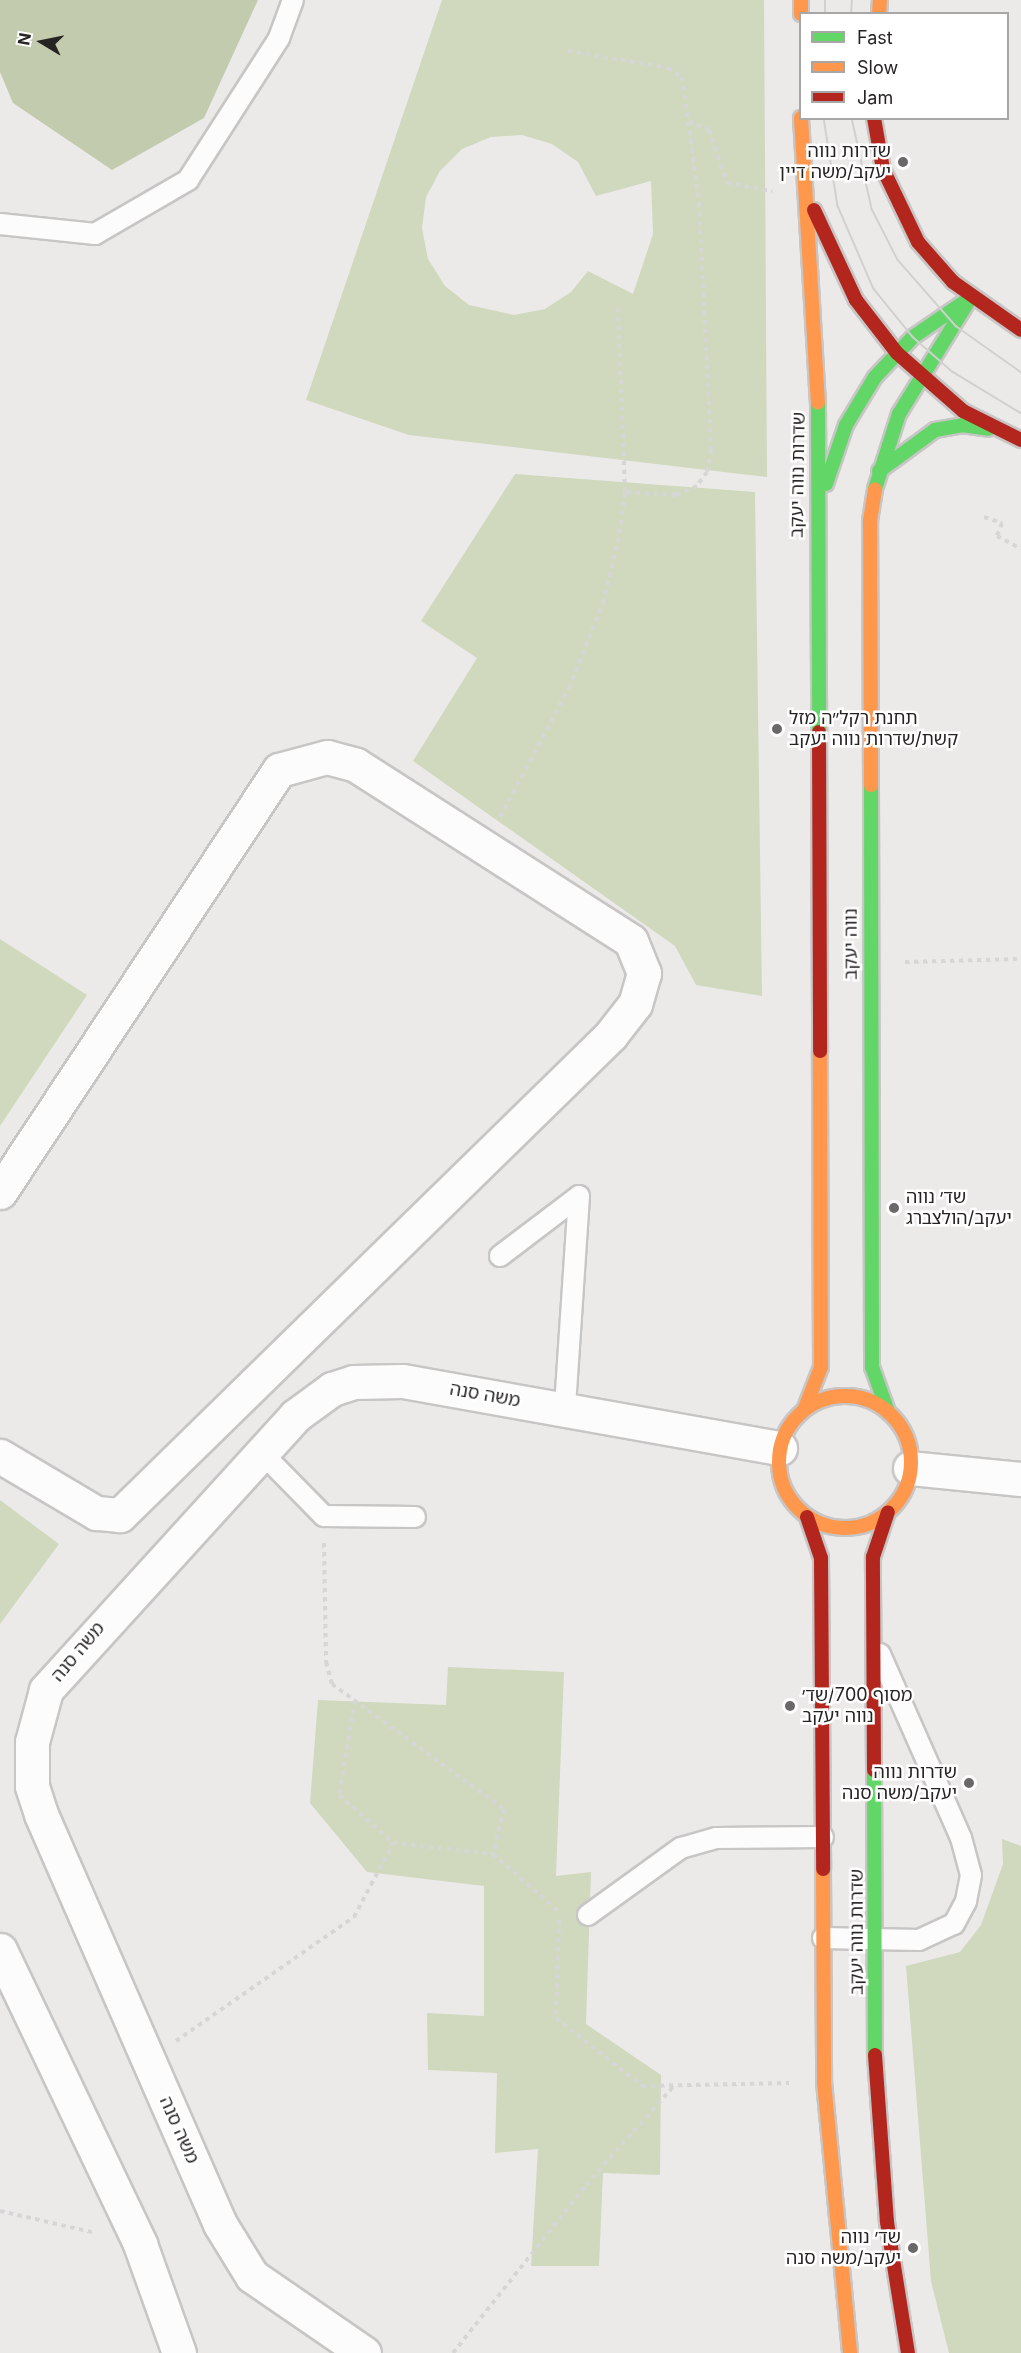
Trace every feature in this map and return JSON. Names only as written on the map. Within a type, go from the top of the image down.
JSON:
[{"type":"street","name":"שדרות נווה יעקב","points":[[801,120],[803,196],[817,352],[815,562]]},
{"type":"street","points":[[874,120],[883,169],[906,223],[931,260],[971,297],[1021,330]]},
{"type":"street","name":"שדרות נווה יעקב","points":[[803,159],[816,217],[838,266],[897,353]]},
{"type":"street","name":"שדרות נווה יעקב","points":[[815,562],[838,444],[865,392],[897,353],[971,297]]},
{"type":"street","points":[[878,473],[899,414],[971,297]]},
{"type":"street","points":[[897,353],[921,377],[1001,432]]},
{"type":"street","points":[[878,473],[934,430],[962,425],[1001,432],[1021,440]]},
{"type":"street","name":"נווה יעקב","points":[[878,473],[870,521],[867,646],[872,1367],[888,1412]]},
{"type":"street","name":"נווה יעקב","points":[[805,1408],[821,1367],[815,562]]},
{"type":"street","points":[[0,1192],[279,770],[327,756],[356,765],[631,941],[644,973],[635,1004],[611,1035],[120,1515],[96,1513],[0,1456]]},
{"type":"street","name":"משה סנה","points":[[364,2353],[252,2276],[220,2224],[41,1814],[32,1785],[32,1742],[46,1690],[78,1649],[261,1452],[304,1409],[353,1382],[403,1381],[780,1448]]},
{"type":"street","points":[[848,1396],[888,1412],[907,1441],[910,1468],[903,1492],[888,1512],[848,1528],[807,1517],[782,1482],[780,1448],[805,1408],[848,1396]]},
{"type":"street","points":[[910,1468],[1021,1479]]},
{"type":"street","name":"שדרות נווה יעקב","points":[[888,1512],[873,1557],[880,2139],[908,2353]]},
{"type":"street","name":"שדרות נווה יעקב","points":[[807,1517],[821,1558],[824,2082],[850,2353]]},
{"type":"street","points":[[0,1950],[140,2244],[179,2353]]},
{"type":"lane","points":[[0,224],[95,234],[188,180],[279,38],[293,0]]},
{"type":"lane","points":[[500,1256],[579,1196],[565,1409]]},
{"type":"lane","points":[[261,1452],[324,1516],[415,1517]]},
{"type":"lane","points":[[823,1938],[876,1943],[919,1940],[954,1924],[966,1902],[971,1875],[961,1838],[874,1641]]},
{"type":"lane","points":[[588,1915],[681,1848],[716,1838],[823,1837]]},
{"type":"path","points":[[568,51],[669,68],[682,77],[699,203],[711,450],[707,472],[696,486],[676,495],[625,492]]},
{"type":"path","points":[[688,121],[709,130],[727,183],[803,196]]},
{"type":"path","points":[[483,846],[573,677],[603,603],[625,492],[618,307]]},
{"type":"path","points":[[984,517],[1002,523],[997,536],[1021,549]]},
{"type":"path","points":[[869,963],[1021,958]]},
{"type":"path","points":[[324,1516],[326,1662],[332,1684],[504,1809],[493,1854]]},
{"type":"path","points":[[355,1700],[339,1795],[393,1843],[493,1854],[559,1910],[556,2018],[642,2086],[824,2082]]},
{"type":"path","points":[[148,2061],[354,1917],[393,1843]]},
{"type":"path","points":[[453,2353],[586,2186],[675,2086]]},
{"type":"path","points":[[0,2211],[140,2244]]},
{"type":"green space","points":[[0,0],[258,0],[204,118],[112,170],[13,103],[0,72]]},
{"type":"green space","points":[[442,0],[764,0],[767,477],[409,435],[306,400]],"holes":[[[522,135],[552,144],[578,162],[596,196],[651,181],[653,234],[633,294],[588,271],[571,292],[545,309],[514,315],[469,305],[445,286],[428,259],[422,228],[426,197],[440,171],[462,149],[491,137]]]},
{"type":"green space","points":[[515,474],[755,492],[762,996],[696,985],[675,946],[413,761],[477,658],[421,621]]},
{"type":"green space","points":[[0,939],[87,995],[0,1126]]},
{"type":"green space","points":[[0,1500],[59,1544],[0,1624]]},
{"type":"green space","points":[[448,1667],[564,1672],[556,1876],[591,1872],[586,2024],[661,2075],[660,2175],[603,2173],[599,2266],[531,2266],[538,2149],[495,2153],[497,2073],[428,2070],[427,2013],[484,2016],[484,1886],[367,1872],[310,1803],[318,1700],[446,1705]]},
{"type":"green space","points":[[1002,1839],[1021,1846],[1021,2353],[949,2353],[931,2281],[906,1966],[960,1952],[981,1925],[1003,1864]]},
{"type":"tram line","points":[[825,0],[825,12]]},
{"type":"tram line","points":[[851,12],[852,0]]},
{"type":"tram line","points":[[824,120],[838,206],[874,289],[913,337],[953,372],[1021,413]]},
{"type":"tram line","points":[[852,120],[872,209],[898,260],[956,326],[1021,372]]},
{"type":"traffic: fast","points":[[875,489],[899,414],[971,297]]},
{"type":"traffic: fast","points":[[826,484],[846,425],[875,377],[913,337],[967,300]]},
{"type":"traffic: fast","points":[[818,402],[819,732]]},
{"type":"traffic: fast","points":[[879,471],[935,430],[962,425],[989,429]]},
{"type":"traffic: fast","points":[[871,785],[872,1367],[888,1412]]},
{"type":"traffic: fast","points":[[874,1770],[875,2055]]},
{"type":"traffic: slow","points":[[801,0],[801,12]]},
{"type":"traffic: slow","points":[[879,12],[880,0]]},
{"type":"traffic: slow","points":[[801,120],[818,402]]},
{"type":"traffic: slow","points":[[871,785],[870,521],[875,489]]},
{"type":"traffic: slow","points":[[805,1408],[821,1367],[820,1051]]},
{"type":"traffic: slow","points":[[845,1396],[870,1401],[892,1415],[906,1437],[911,1462],[906,1487],[892,1509],[870,1523],[845,1528],[820,1523],[798,1509],[784,1487],[779,1462],[784,1437],[798,1415],[820,1401],[845,1396]]},
{"type":"traffic: slow","points":[[823,1869],[824,2082],[850,2353]]},
{"type":"traffic: jam","points":[[874,120],[883,169],[918,242],[953,282],[1021,330]]},
{"type":"traffic: jam","points":[[814,210],[856,300],[897,353],[963,411],[1021,440]]},
{"type":"traffic: jam","points":[[819,732],[820,1051]]},
{"type":"traffic: jam","points":[[874,1770],[873,1557],[888,1512]]},
{"type":"traffic: jam","points":[[807,1517],[821,1558],[823,1869]]},
{"type":"traffic: jam","points":[[875,2055],[887,2222],[908,2353]]},
{"type":"place","name":"שדרות נווה יעקב/משה דיין","points":[[903,162]]},
{"type":"place","name":"תחנת רקל״ה מזל קשת/שדרות נווה יעקב","points":[[777,729]]},
{"type":"place","name":"שד׳ נווה יעקב/הולצברג","points":[[894,1208]]},
{"type":"place","name":"מסוף 700/שד׳ נווה יעקב","points":[[790,1706]]},
{"type":"place","name":"שדרות נווה יעקב/משה סנה","points":[[969,1783]]},
{"type":"place","name":"שד׳ נווה יעקב/משה סנה","points":[[913,2248]]}]
